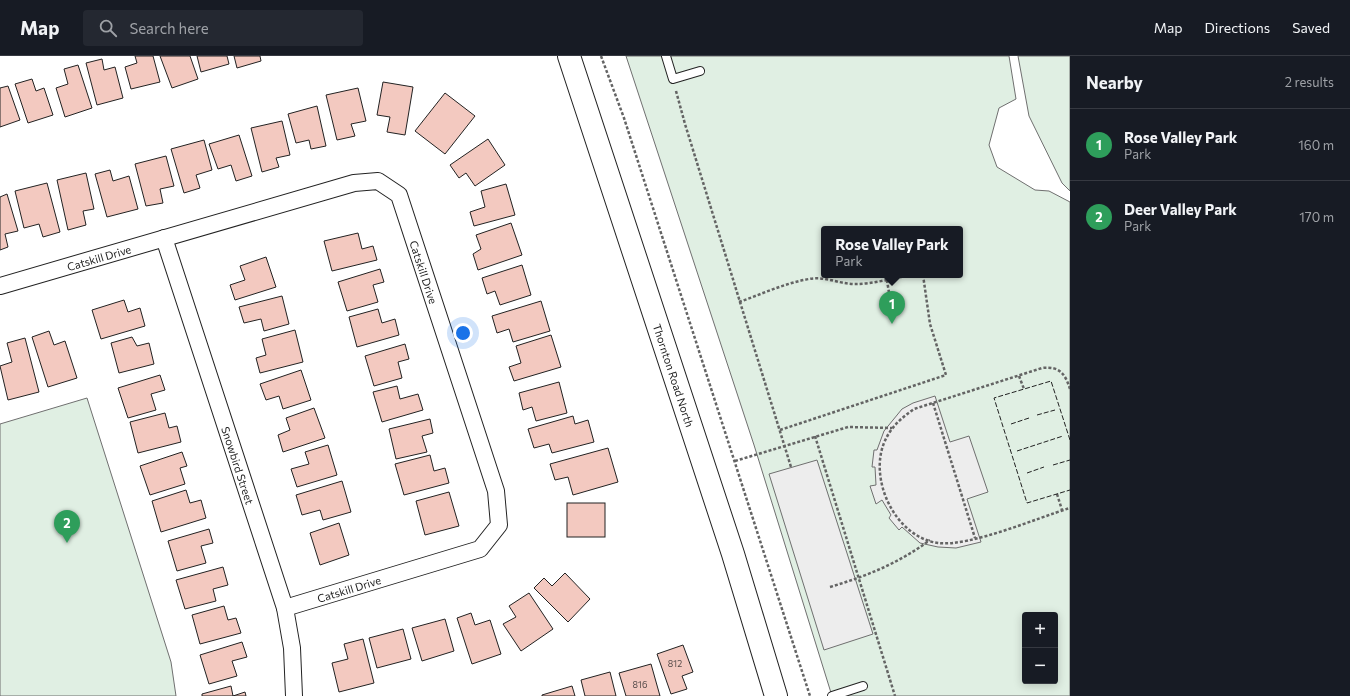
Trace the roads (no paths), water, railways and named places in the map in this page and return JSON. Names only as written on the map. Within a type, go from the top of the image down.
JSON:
[{"type":"main road","name":"Thornton Road North","points":[[569,56],[733,554],[776,696]]},
{"type":"street","name":"Catskill Drive","points":[[0,286],[354,183],[378,181],[399,195],[496,491],[499,525],[480,548],[285,608]]},
{"type":"street","name":"Snowbird Street","points":[[164,238],[285,608],[292,648],[294,696]]},
{"type":"lane","points":[[666,56],[673,79],[700,71]]},
{"type":"lane","points":[[832,696],[863,686]]},
{"type":"place","name":"Rose Valley Park","points":[[892,324]]},
{"type":"place","name":"Deer Valley Park","points":[[67,543]]}]
